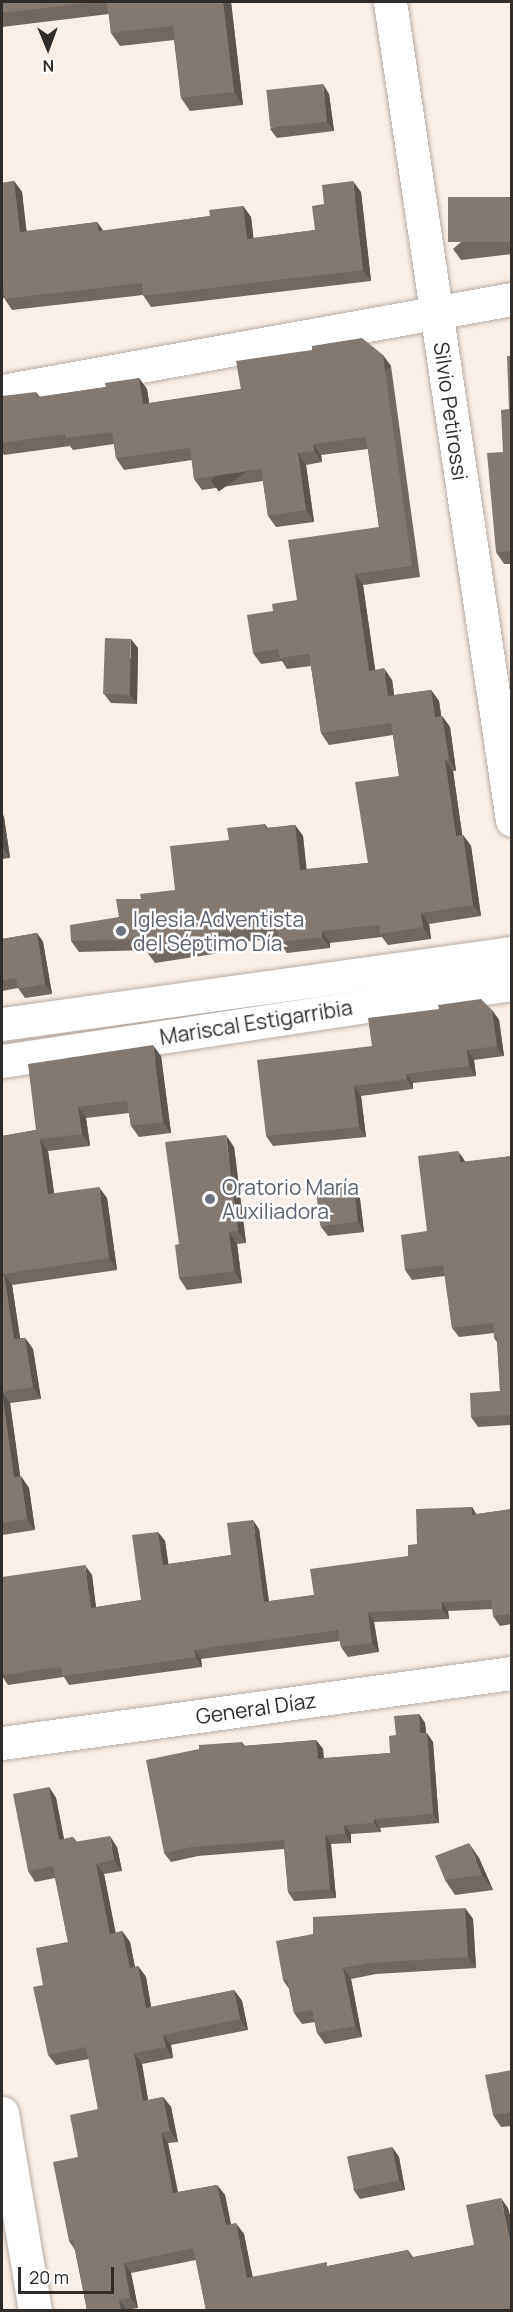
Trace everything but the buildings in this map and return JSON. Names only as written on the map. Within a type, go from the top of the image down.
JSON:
[{"type":"street","name":"Silvio Petirossi","points":[[390,2],[512,820]]},
{"type":"street","points":[[2,391],[512,299]]},
{"type":"street","points":[[2,1024],[512,952]]},
{"type":"street","name":"Mariscal Estigarribia","points":[[2,1061],[512,984]]},
{"type":"street","name":"General Díaz","points":[[2,1743],[512,1673]]},
{"type":"street","points":[[2,2113],[35,2310]]},
{"type":"place","name":"Iglesia Adventista del Séptimo Día","points":[[121,931]]},
{"type":"place","name":"Oratorio María Auxiliadora","points":[[210,1199]]}]
